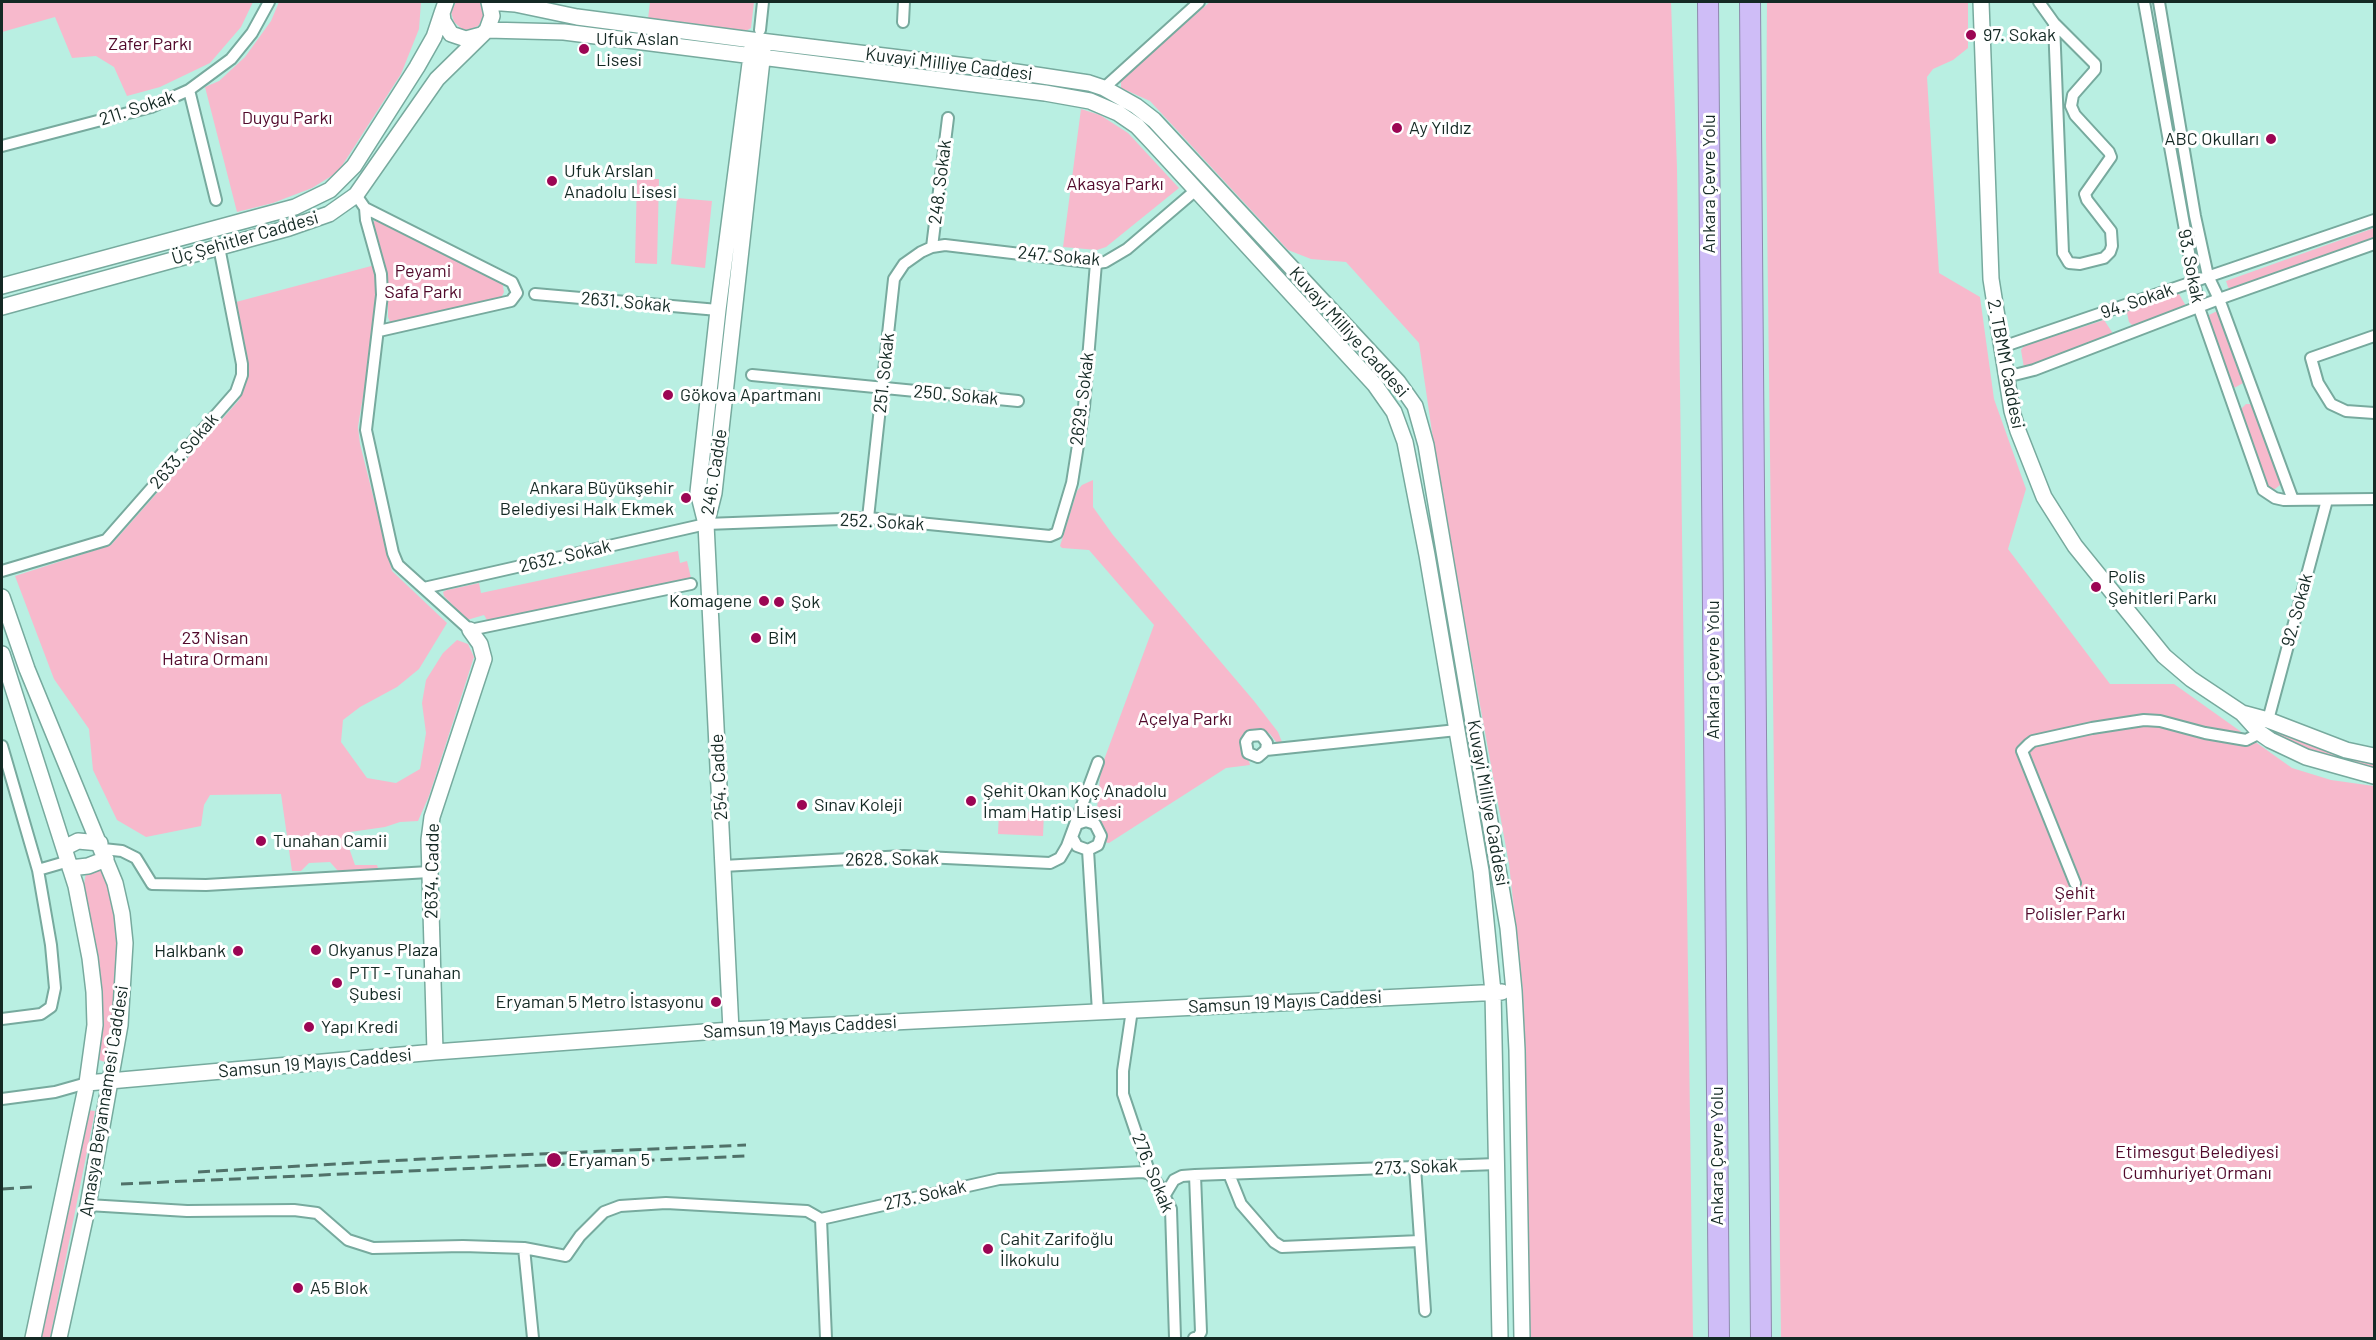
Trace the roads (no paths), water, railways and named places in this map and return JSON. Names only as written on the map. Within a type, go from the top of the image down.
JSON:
[{"type":"highway","name":"Ankara Çevre Yolu","points":[[1708,2],[1719,1338]]},
{"type":"highway","points":[[1750,2],[1761,1338]]},
{"type":"main road","points":[[484,33],[492,16],[489,2]]},
{"type":"main road","name":"Kuvayi Milliye Caddesi","points":[[489,2],[515,4],[577,17],[759,37],[1017,72],[1089,83],[1104,88],[1136,106],[1154,120],[1398,382],[1415,406],[1422,429],[1501,879],[1514,991],[1522,1338]]},
{"type":"main road","name":"2. TBMM Caddesi","points":[[1981,2],[1991,279],[2012,411],[2044,497],[2070,538],[2164,656],[2191,679],[2306,758],[2374,776]]},
{"type":"main road","name":"Kuvayi Milliye Caddesi","points":[[444,5],[446,28],[458,38],[466,39],[484,33],[564,32],[1045,93],[1090,101],[1118,113],[1137,126],[1375,385],[1399,422],[1405,442],[1427,555],[1481,871],[1493,992],[1500,1338]]},
{"type":"main road","name":"Üç Şehitler Caddesi","points":[[2,286],[295,207],[330,190],[354,166],[417,68],[434,37],[444,5]]},
{"type":"main road","name":"Üç Şehitler Caddesi","points":[[2,307],[289,228],[361,201],[437,80],[484,33]]},
{"type":"main road","points":[[756,58],[759,37]]},
{"type":"main road","name":"246. Cadde","points":[[706,524],[698,492],[718,310],[756,58]]},
{"type":"main road","name":"246. Cadde","points":[[706,524],[714,494],[756,58]]},
{"type":"main road","points":[[1303,307],[1317,296]]},
{"type":"main road","name":"254. Cadde","points":[[706,524],[731,1030]]},
{"type":"main road","name":"Amasya Beyannamesi Caddesi","points":[[2,597],[27,669],[115,883],[122,914],[125,943],[120,1025],[88,1205],[59,1338]]},
{"type":"main road","name":"2634. Cadde","points":[[435,1052],[429,872],[432,817],[483,659],[480,644],[470,630]]},
{"type":"main road","name":"Amasya Beyannamesi Caddesi","points":[[2,657],[68,859],[84,923],[94,992],[95,1025],[87,1083],[33,1338]]},
{"type":"main road","name":"2. TBMM Caddesi","points":[[2264,727],[2374,756]]},
{"type":"main road","points":[[78,842],[103,850],[88,866],[68,859],[78,842]]},
{"type":"main road","name":"Samsun 19 Mayıs Caddesi","points":[[87,1083],[435,1052],[731,1030],[1514,991]]},
{"type":"street","name":"211. Sokak","points":[[2,146],[151,107],[189,90],[231,59],[252,33],[269,2]]},
{"type":"street","points":[[759,37],[763,2]]},
{"type":"street","points":[[903,22],[904,2]]},
{"type":"street","points":[[1104,88],[1199,2]]},
{"type":"street","points":[[2039,2],[2054,23],[2095,64],[2095,70],[2073,95],[2071,106],[2075,115],[2111,157],[2085,194],[2087,200],[2111,231],[2112,246],[2104,258],[2080,264],[2069,262],[2063,253],[2054,23]]},
{"type":"street","name":"93. Sokak","points":[[2144,2],[2199,308],[2263,490],[2275,498],[2293,500],[2374,499]]},
{"type":"street","name":"93. Sokak","points":[[2159,2],[2195,216],[2208,276],[2219,299],[2293,500]]},
{"type":"street","points":[[2157,79],[2172,77]]},
{"type":"street","points":[[189,90],[216,200]]},
{"type":"street","name":"248. Sokak","points":[[932,247],[948,118]]},
{"type":"street","name":"247. Sokak","points":[[932,247],[963,246],[1096,263],[1113,259],[1196,190]]},
{"type":"street","points":[[361,201],[512,282],[517,293],[511,301],[379,331]]},
{"type":"street","points":[[361,201],[381,274],[382,295],[368,412],[369,447],[398,565],[470,630],[691,584]]},
{"type":"street","name":"94. Sokak","points":[[2002,347],[2374,220]]},
{"type":"street","name":"94. Sokak","points":[[2006,377],[2034,370],[2219,299],[2374,244]]},
{"type":"street","name":"2633. Sokak","points":[[2,571],[106,540],[236,392],[242,375],[242,364],[219,247]]},
{"type":"street","name":"251. Sokak","points":[[868,518],[894,279],[910,258],[932,247]]},
{"type":"street","name":"2629. Sokak","points":[[1057,534],[1072,483],[1084,407],[1096,263]]},
{"type":"street","name":"2631. Sokak","points":[[535,294],[718,310]]},
{"type":"street","points":[[2374,336],[2311,358],[2318,383],[2331,404],[2346,411],[2374,413]]},
{"type":"street","name":"250. Sokak","points":[[752,375],[1018,400]]},
{"type":"street","points":[[2232,403],[2253,395]]},
{"type":"street","name":"92. Sokak","points":[[2264,727],[2327,500]]},
{"type":"street","name":"252. Sokak","points":[[706,524],[868,518],[1050,536],[1057,534]]},
{"type":"street","name":"2632. Sokak","points":[[424,588],[706,524]]},
{"type":"street","points":[[2075,883],[2022,751],[2029,744],[2033,741],[2083,730],[2144,720],[2160,721],[2205,733],[2246,740],[2264,727]]},
{"type":"street","points":[[1266,750],[1457,730]]},
{"type":"street","points":[[2,746],[38,870],[51,945],[55,988],[51,1007],[41,1014],[2,1019]]},
{"type":"street","points":[[1074,828],[1086,821],[1099,827],[1100,841],[1094,848],[1088,850],[1080,848],[1074,842],[1074,828],[1098,762]]},
{"type":"street","name":"2628. Sokak","points":[[723,866],[904,856],[1050,863],[1060,858],[1074,828]]},
{"type":"street","points":[[103,850],[122,851],[136,858],[152,884],[206,885],[429,872]]},
{"type":"street","points":[[1088,850],[1098,1012]]},
{"type":"street","points":[[38,870],[68,859]]},
{"type":"street","name":"276. Sokak","points":[[1132,1010],[1123,1071],[1123,1094],[1150,1174],[1165,1195],[1171,1209],[1175,1338]]},
{"type":"street","points":[[2,1099],[56,1092],[87,1083]]},
{"type":"street","name":"273. Sokak","points":[[1165,1195],[1174,1180],[1182,1176],[1497,1164]]},
{"type":"street","points":[[1415,1167],[1425,1311]]},
{"type":"street","name":"273. Sokak","points":[[821,1219],[999,1179],[1143,1172],[1150,1174]]},
{"type":"street","points":[[1229,1174],[1241,1204],[1274,1242],[1282,1247],[1420,1241]]},
{"type":"street","name":"276. Sokak","points":[[1194,1338],[1201,1332],[1195,1175]]},
{"type":"street","points":[[88,1205],[187,1211],[294,1210],[317,1214],[348,1240],[373,1248],[463,1245],[524,1248],[566,1256],[580,1236],[604,1212],[620,1206],[666,1203],[807,1211],[821,1219],[826,1338]]},
{"type":"street","points":[[524,1248],[533,1338]]},
{"type":"railway","points":[[198,1172],[423,1159],[746,1145]]},
{"type":"railway","points":[[121,1184],[746,1156]]},
{"type":"railway","points":[[2,1189],[33,1187]]},
{"type":"place","name":"97. Sokak","points":[[1971,35]]},
{"type":"place","name":"Ufuk Aslan Lisesi","points":[[584,49]]},
{"type":"place","name":"Ay Yıldız","points":[[1397,128]]},
{"type":"place","name":"ABC Okulları","points":[[2271,139]]},
{"type":"place","name":"Ufuk Arslan Anadolu Lisesi","points":[[552,181]]},
{"type":"place","name":"Gökova Apartmanı","points":[[668,395]]},
{"type":"place","name":"Ankara Büyükşehir Belediyesi Halk Ekmek","points":[[686,498]]},
{"type":"place","name":"Polis Şehitleri Parkı","points":[[2096,587]]},
{"type":"place","name":"Komagene","points":[[764,601]]},
{"type":"place","name":"Şok","points":[[779,602]]},
{"type":"place","name":"BİM","points":[[756,638]]},
{"type":"place","name":"Şehit Okan Koç Anadolu İmam Hatip Lisesi","points":[[971,801]]},
{"type":"place","name":"Sınav Koleji","points":[[802,805]]},
{"type":"place","name":"Tunahan Camii","points":[[261,841]]},
{"type":"place","name":"Okyanus Plaza","points":[[316,950]]},
{"type":"place","name":"Halkbank","points":[[238,951]]},
{"type":"place","name":"PTT - Tunahan Şubesi","points":[[337,983]]},
{"type":"place","name":"Eryaman 5 Metro İstasyonu","points":[[716,1002]]},
{"type":"place","name":"Yapı Kredi","points":[[309,1027]]},
{"type":"place","name":"Eryaman 5","points":[[554,1160]]},
{"type":"place","name":"Cahit Zarifoğlu İlkokulu","points":[[988,1249]]},
{"type":"place","name":"A5 Blok","points":[[298,1288]]},
{"type":"park label","name":"Zafer Parkı","points":[[150,44]]},
{"type":"park label","name":"Duygu Parkı","points":[[287,118]]},
{"type":"park label","name":"Akasya Parkı","points":[[1115,184]]},
{"type":"park label","name":"Peyami Safa Parkı","points":[[423,281]]},
{"type":"park label","name":"23 Nisan Hatıra Ormanı","points":[[215,648]]},
{"type":"park label","name":"Açelya Parkı","points":[[1185,719]]},
{"type":"park label","name":"Şehit Polisler Parkı","points":[[2075,903]]},
{"type":"park label","name":"Etimesgut Belediyesi Cumhuriyet Ormanı","points":[[2197,1162]]}]
